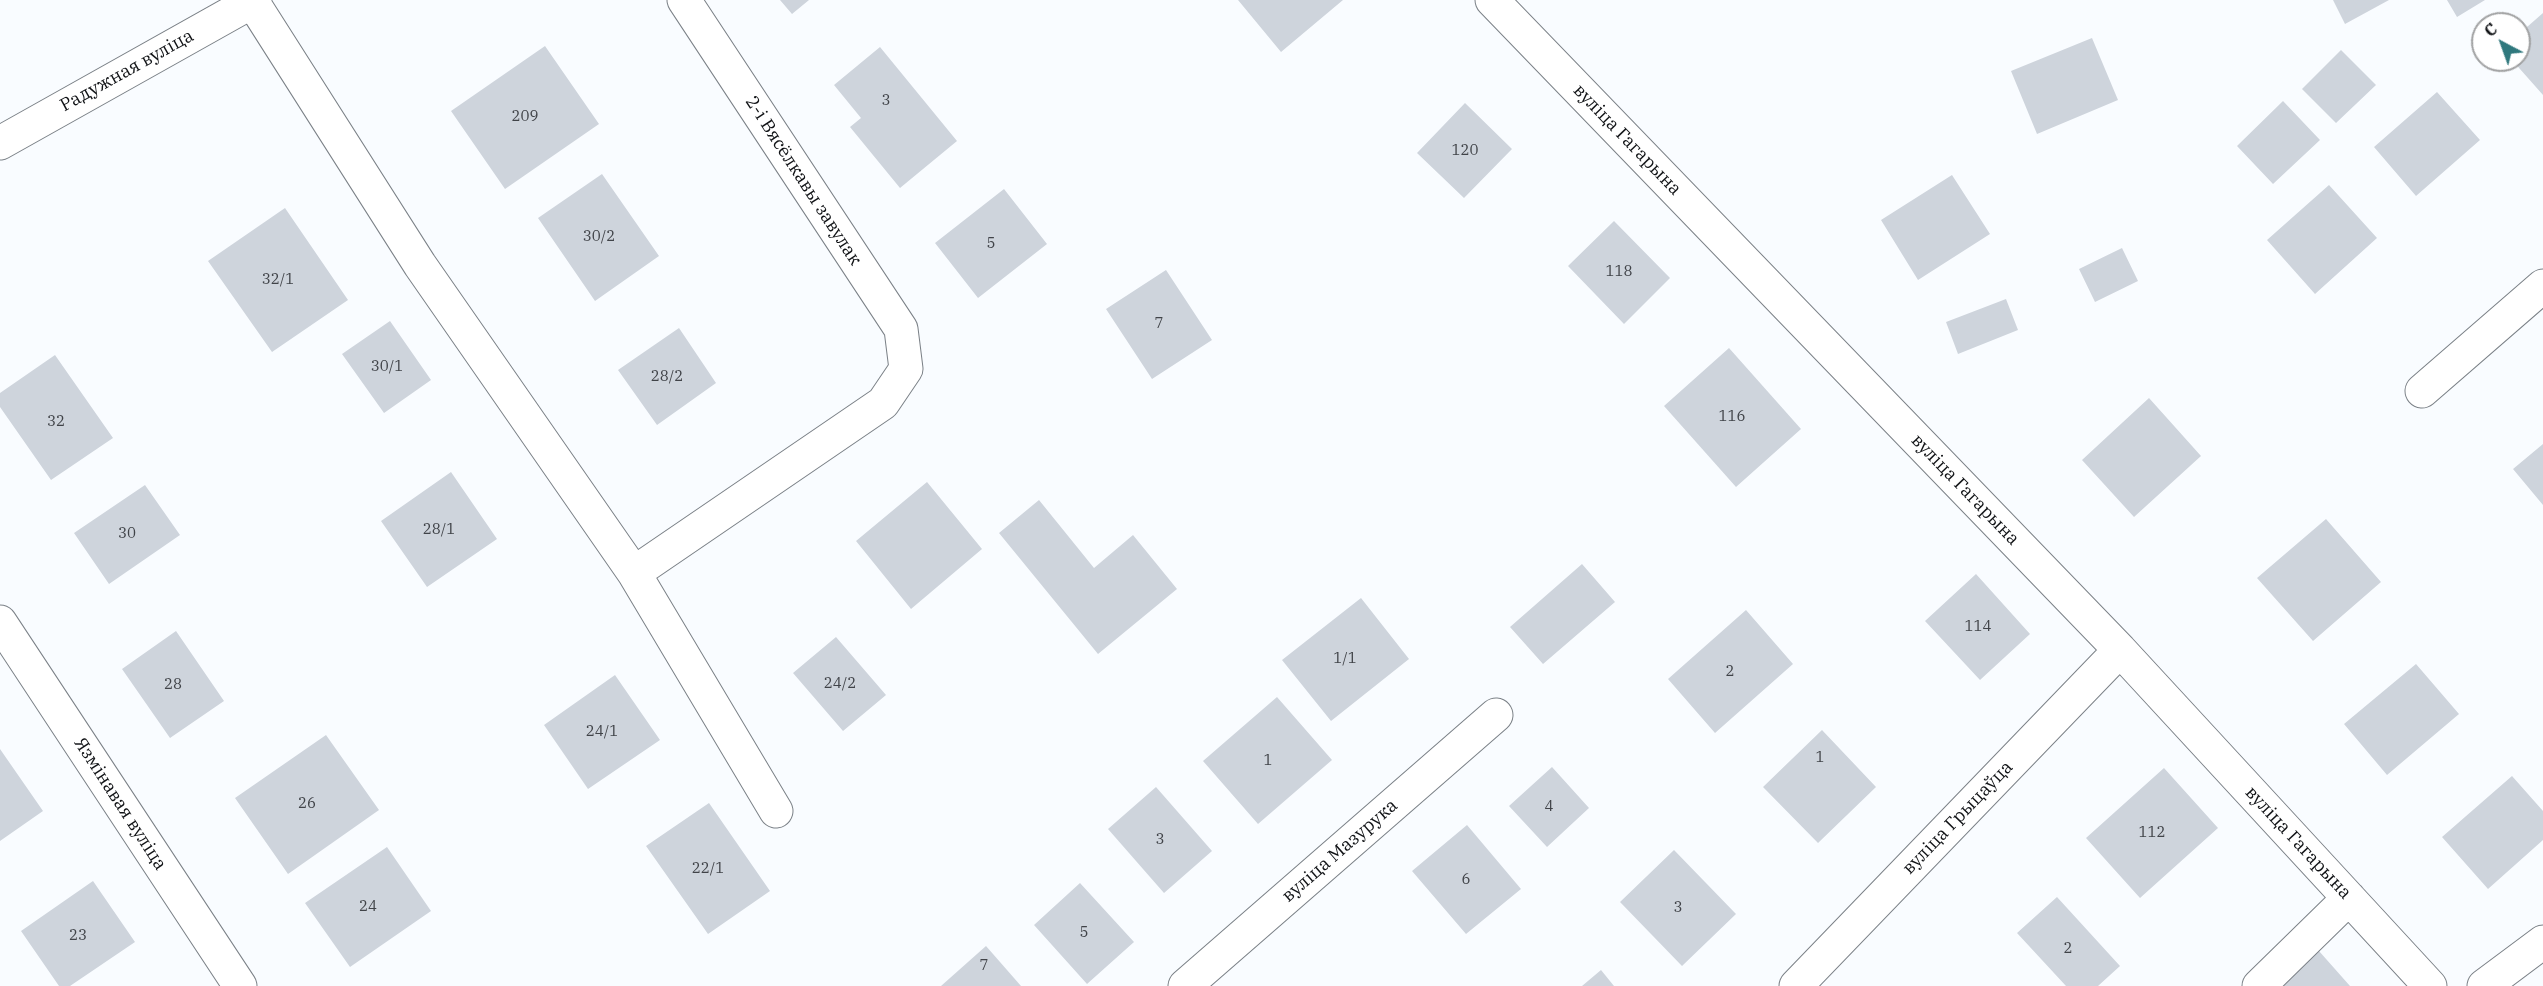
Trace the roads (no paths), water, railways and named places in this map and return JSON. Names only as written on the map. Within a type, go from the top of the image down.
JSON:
[{"type":"street","name":"2-і Вясёлкавы завулак","points":[[634,573],[882,403],[906,369],[901,329],[684,0]]},
{"type":"street","name":"вуліца Гагарына","points":[[1492,0],[2120,650],[2430,986]]},
{"type":"street","name":"Радужная вуліца","points":[[0,142],[254,1]]},
{"type":"street","points":[[254,1],[420,265],[634,573],[776,811]]},
{"type":"street","points":[[2422,392],[2543,286]]},
{"type":"street","name":"Язмінавая вуліца","points":[[0,622],[240,986]]},
{"type":"street","name":"вуліца Грыцаўца","points":[[1796,986],[2120,650]]},
{"type":"street","name":"вуліца Мазурука","points":[[1185,986],[1496,715]]},
{"type":"street","points":[[2259,986],[2349,898]]},
{"type":"street","points":[[2484,986],[2543,942]]}]
